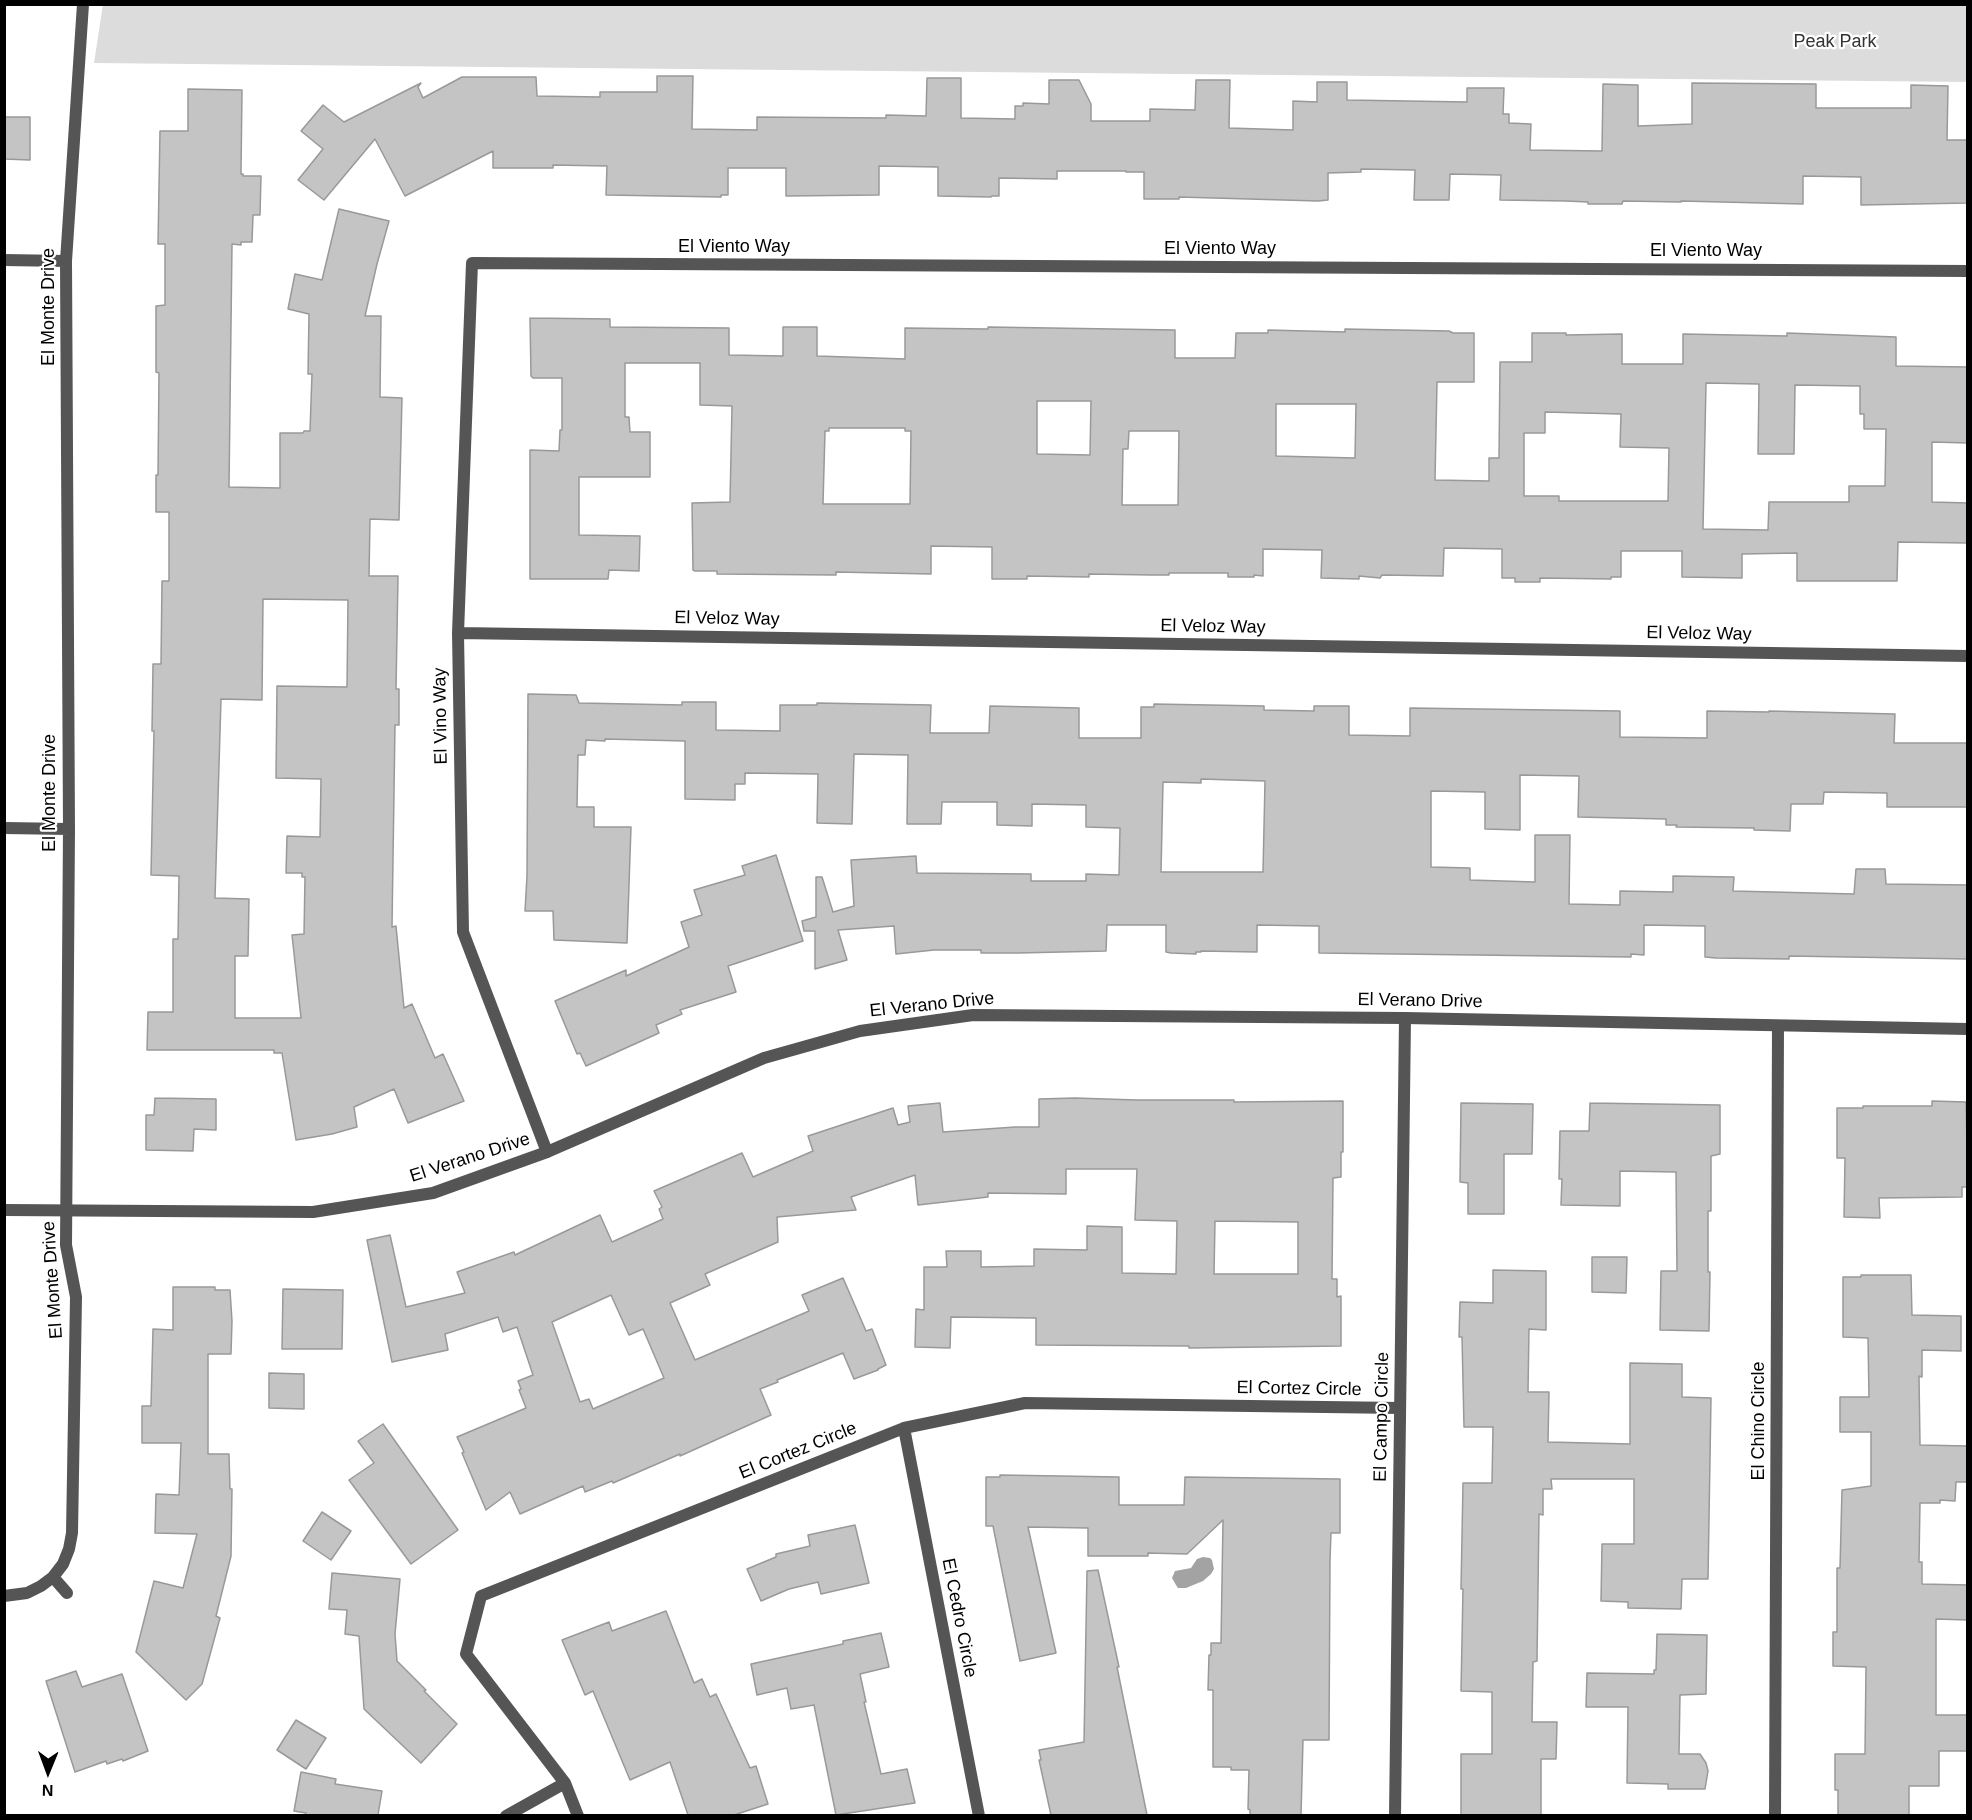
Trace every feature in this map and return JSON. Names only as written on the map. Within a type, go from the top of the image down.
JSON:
[{"type":"street","name":"El Monte Drive","points":[[53,1577],[63,1564],[72,1533],[76,1297],[66,1245],[69,829],[66,261],[83,4]]},
{"type":"street","points":[[4,260],[66,261]]},
{"type":"street","name":"El Viento Way","points":[[472,263],[1968,270]]},
{"type":"street","name":"El Vino Way","points":[[472,263],[458,633],[463,932],[547,1152]]},
{"type":"street","name":"El Veloz Way","points":[[458,633],[1968,656]]},
{"type":"street","points":[[4,828],[69,829]]},
{"type":"street","name":"El Verano Drive","points":[[4,1210],[313,1212],[433,1193],[547,1152],[764,1058],[860,1031],[973,1015],[1405,1018],[1968,1029]]},
{"type":"street","name":"El Campo Circle","points":[[1395,1815],[1405,1018]]},
{"type":"street","name":"El Chino Circle","points":[[1775,1815],[1778,1026]]},
{"type":"street","name":"El Cortez Circle","points":[[578,1815],[565,1783],[466,1654],[481,1596],[904,1428],[1025,1403],[1400,1408]]},
{"type":"street","name":"El Cedro Circle","points":[[904,1428],[979,1815]]},
{"type":"street","points":[[4,1596],[27,1593],[53,1577],[67,1593]]},
{"type":"street","points":[[506,1815],[565,1783]]},
{"type":"green space","name":"Peak Park","points":[[103,4],[1967,4],[1968,82],[94,63]]},
{"type":"shaded area","points":[[1203,1557],[1212,1560],[1214,1569],[1211,1574],[1203,1581],[1186,1588],[1178,1588],[1172,1578],[1175,1571],[1191,1568],[1197,1559]]},
{"type":"building","points":[[657,76],[693,76],[692,129],[757,130],[757,117],[926,116],[927,78],[961,78],[961,118],[1015,119],[1015,106],[1023,106],[1023,103],[1049,104],[1049,80],[1079,80],[1091,104],[1091,121],[1150,121],[1150,109],[1195,110],[1196,80],[1230,80],[1229,128],[1293,130],[1293,101],[1317,102],[1317,82],[1347,82],[1347,100],[1467,102],[1467,88],[1504,88],[1503,114],[1509,114],[1509,123],[1531,124],[1530,150],[1602,151],[1603,84],[1638,85],[1638,126],[1692,124],[1692,83],[1816,84],[1816,108],[1911,108],[1911,85],[1948,86],[1947,140],[1968,140],[1968,203],[1861,205],[1861,177],[1803,176],[1803,204],[1623,201],[1622,204],[1588,204],[1588,202],[1566,201],[1500,200],[1501,175],[1450,174],[1449,200],[1414,200],[1415,170],[1361,169],[1361,172],[1328,173],[1328,200],[1318,201],[1179,197],[1179,199],[1144,199],[1144,172],[1126,171],[1057,171],[1057,179],[999,178],[999,196],[938,196],[938,167],[879,166],[879,195],[786,196],[786,168],[728,168],[728,195],[721,195],[721,197],[606,195],[607,166],[553,165],[553,168],[493,168],[493,151],[405,196],[375,139],[324,200],[298,180],[323,149],[301,131],[323,105],[344,122],[421,83],[418,87],[423,98],[462,77],[536,77],[537,96],[600,97],[600,92],[657,92]]},
{"type":"building","points":[[188,89],[242,90],[241,174],[261,176],[260,215],[253,215],[252,242],[241,242],[241,245],[232,244],[229,487],[280,488],[280,433],[310,431],[312,374],[308,374],[309,314],[288,309],[295,274],[322,280],[339,209],[389,221],[365,316],[381,316],[380,397],[402,398],[399,520],[370,519],[369,576],[398,576],[396,689],[399,689],[399,725],[395,725],[392,927],[396,926],[404,1008],[412,1004],[435,1058],[443,1054],[464,1101],[408,1123],[394,1089],[354,1107],[357,1127],[296,1140],[282,1053],[274,1053],[274,1050],[147,1050],[148,1012],[173,1012],[173,939],[178,939],[179,876],[151,875],[153,664],[161,664],[162,581],[169,581],[169,512],[156,512],[159,373],[156,372],[156,306],[165,305],[165,244],[158,244],[160,131],[188,131]],"holes":[[[263,599],[348,600],[347,687],[277,686],[276,778],[321,779],[320,837],[287,836],[286,873],[302,873],[302,877],[305,877],[304,934],[292,935],[301,1018],[235,1018],[235,956],[248,956],[249,899],[215,898],[221,699],[262,700]]]},
{"type":"building","points":[[4,117],[30,117],[30,160],[4,159]]},
{"type":"building","points":[[530,318],[610,319],[610,327],[729,328],[729,355],[783,356],[783,327],[817,327],[817,356],[905,359],[905,328],[1175,330],[1175,358],[1235,358],[1236,333],[1268,333],[1268,330],[1345,332],[1345,329],[1474,333],[1474,382],[1437,382],[1435,480],[1489,481],[1489,458],[1499,458],[1500,362],[1532,362],[1532,333],[1622,334],[1622,364],[1683,364],[1683,334],[1787,336],[1787,333],[1896,337],[1896,366],[1968,367],[1968,443],[1932,442],[1932,502],[1968,503],[1968,543],[1898,542],[1897,581],[1797,581],[1797,553],[1742,554],[1742,578],[1682,577],[1682,551],[1621,551],[1621,577],[1611,577],[1611,579],[1540,578],[1540,582],[1515,582],[1515,578],[1502,578],[1502,549],[1444,548],[1443,576],[1382,575],[1380,578],[1359,576],[1359,579],[1321,578],[1322,550],[1263,549],[1263,576],[1254,575],[1254,577],[1228,577],[1228,573],[1169,573],[1169,575],[1089,574],[1089,577],[1027,576],[1027,579],[992,579],[992,547],[931,546],[931,574],[836,572],[836,575],[717,574],[717,571],[693,570],[692,503],[730,502],[732,406],[700,405],[700,363],[625,363],[625,417],[629,417],[630,432],[650,432],[650,477],[579,477],[579,535],[640,536],[639,571],[609,570],[608,579],[530,579],[530,450],[559,451],[560,430],[562,430],[562,378],[533,378],[531,376]],"holes":[[[1706,383],[1759,384],[1758,454],[1794,454],[1795,385],[1860,386],[1860,414],[1864,414],[1864,429],[1886,429],[1885,486],[1849,486],[1849,502],[1769,502],[1768,530],[1703,529]],[[1037,401],[1091,401],[1090,455],[1037,454]],[[1276,404],[1356,404],[1355,458],[1276,456]],[[1545,412],[1621,414],[1620,447],[1669,448],[1668,501],[1559,501],[1559,496],[1524,496],[1524,433],[1545,433]],[[829,428],[905,428],[905,431],[911,431],[910,504],[823,504],[825,431],[829,431]],[[1129,431],[1179,431],[1178,505],[1122,505],[1123,449],[1128,449]]]},
{"type":"building","points":[[528,694],[576,695],[579,703],[682,705],[682,702],[716,702],[716,730],[780,731],[780,705],[817,705],[817,703],[931,705],[930,733],[989,733],[990,706],[1079,708],[1079,738],[1141,738],[1141,707],[1154,707],[1154,704],[1264,706],[1264,710],[1314,711],[1314,706],[1349,706],[1349,735],[1410,736],[1410,708],[1620,711],[1620,737],[1707,738],[1707,711],[1769,711],[1895,714],[1894,743],[1968,743],[1968,807],[1887,807],[1887,793],[1824,792],[1823,804],[1791,804],[1790,831],[1676,827],[1677,825],[1666,825],[1666,819],[1578,817],[1579,776],[1520,775],[1520,830],[1485,829],[1485,792],[1431,791],[1431,867],[1470,868],[1470,880],[1535,882],[1535,835],[1570,835],[1569,904],[1620,905],[1620,891],[1673,892],[1673,876],[1734,877],[1733,891],[1854,894],[1856,869],[1885,869],[1886,884],[1968,885],[1968,959],[1705,957],[1705,926],[1644,925],[1644,955],[1631,954],[1631,957],[1319,953],[1319,926],[1257,925],[1257,952],[1171,953],[1166,952],[1166,925],[1107,925],[1106,951],[981,953],[981,950],[934,950],[896,954],[894,926],[838,930],[847,960],[815,969],[815,931],[804,931],[802,921],[816,917],[816,877],[822,877],[833,912],[854,906],[851,860],[916,856],[917,873],[1031,874],[1031,881],[1086,881],[1086,874],[1119,875],[1120,828],[1086,827],[1086,805],[1032,804],[1032,826],[997,825],[997,802],[942,802],[941,824],[907,824],[908,755],[854,754],[852,824],[817,823],[818,774],[745,773],[745,784],[735,784],[735,800],[685,799],[685,741],[586,740],[585,755],[578,755],[577,807],[594,807],[594,827],[631,827],[627,943],[554,940],[553,911],[525,911]],"holes":[[[1201,779],[1265,781],[1263,872],[1161,872],[1163,782],[1201,783]]]},
{"type":"building","points":[[776,855],[803,941],[728,966],[736,992],[680,1010],[682,1014],[656,1025],[659,1033],[586,1066],[580,1053],[577,1054],[555,1001],[626,970],[626,976],[689,947],[681,922],[702,915],[694,890],[745,875],[742,866]]},
{"type":"building","points":[[155,1098],[216,1099],[216,1130],[194,1129],[193,1151],[146,1150],[146,1115],[154,1115]]},
{"type":"building","points":[[1039,1099],[1343,1101],[1341,1177],[1333,1178],[1332,1279],[1337,1279],[1337,1297],[1341,1296],[1341,1346],[1189,1348],[1189,1346],[1036,1345],[1036,1318],[951,1317],[950,1348],[915,1347],[916,1309],[924,1310],[924,1267],[947,1267],[946,1251],[981,1251],[981,1267],[1034,1266],[1034,1249],[1087,1250],[1087,1226],[1122,1227],[1122,1273],[1176,1274],[1177,1221],[1135,1220],[1137,1169],[1066,1169],[1066,1194],[988,1193],[988,1197],[918,1205],[915,1175],[851,1197],[856,1210],[777,1217],[778,1242],[705,1274],[710,1285],[670,1303],[695,1360],[809,1311],[802,1295],[843,1278],[866,1331],[872,1329],[886,1365],[854,1379],[843,1353],[760,1389],[771,1415],[613,1483],[612,1481],[585,1492],[583,1486],[520,1514],[510,1492],[486,1510],[457,1437],[526,1408],[518,1381],[533,1375],[517,1327],[503,1332],[498,1317],[445,1334],[448,1350],[392,1362],[367,1240],[390,1235],[406,1307],[465,1293],[457,1272],[514,1252],[515,1255],[600,1215],[612,1242],[663,1219],[659,1209],[662,1207],[654,1191],[742,1153],[753,1177],[813,1151],[808,1136],[893,1108],[898,1125],[910,1122],[908,1106],[940,1103],[943,1132],[1039,1127]],"holes":[[[1215,1221],[1298,1222],[1298,1274],[1214,1274]],[[611,1295],[629,1335],[643,1329],[664,1378],[593,1409],[589,1399],[580,1402],[552,1322]]]},
{"type":"building","points":[[1932,1101],[1966,1102],[1968,1187],[1962,1187],[1962,1197],[1879,1198],[1880,1218],[1844,1217],[1845,1158],[1837,1158],[1837,1108],[1932,1106]]},
{"type":"building","points":[[1461,1103],[1533,1104],[1532,1154],[1504,1154],[1504,1214],[1468,1214],[1468,1183],[1460,1182]]},
{"type":"building","points":[[1590,1103],[1720,1105],[1720,1154],[1711,1156],[1711,1211],[1708,1211],[1709,1331],[1660,1330],[1661,1271],[1677,1271],[1676,1172],[1620,1171],[1620,1206],[1561,1205],[1560,1131],[1589,1131]]},
{"type":"building","points":[[1592,1257],[1627,1257],[1626,1293],[1592,1292]]},
{"type":"building","points":[[1493,1270],[1546,1271],[1546,1330],[1529,1329],[1528,1392],[1549,1392],[1548,1442],[1630,1444],[1630,1363],[1682,1364],[1682,1397],[1711,1398],[1708,1579],[1682,1579],[1681,1609],[1628,1608],[1628,1602],[1601,1601],[1602,1544],[1634,1544],[1634,1479],[1551,1479],[1552,1489],[1543,1489],[1543,1515],[1539,1514],[1537,1661],[1533,1662],[1532,1722],[1557,1722],[1556,1759],[1541,1759],[1541,1815],[1461,1815],[1461,1754],[1492,1754],[1492,1692],[1461,1691],[1463,1589],[1461,1589],[1463,1483],[1492,1483],[1493,1427],[1464,1427],[1462,1337],[1459,1337],[1460,1302],[1493,1303]]},
{"type":"building","points":[[1861,1275],[1911,1275],[1912,1315],[1961,1316],[1961,1351],[1922,1350],[1922,1377],[1919,1376],[1920,1445],[1968,1446],[1968,1482],[1956,1482],[1955,1501],[1940,1500],[1940,1503],[1920,1503],[1919,1562],[1922,1562],[1922,1584],[1968,1585],[1968,1620],[1936,1619],[1936,1715],[1968,1715],[1968,1751],[1939,1751],[1939,1786],[1909,1786],[1909,1815],[1838,1815],[1838,1790],[1835,1790],[1835,1754],[1865,1754],[1866,1667],[1833,1666],[1833,1632],[1837,1632],[1837,1568],[1840,1568],[1842,1490],[1871,1486],[1871,1432],[1840,1432],[1840,1397],[1869,1397],[1868,1338],[1843,1337],[1843,1277],[1861,1277]]},
{"type":"building","points":[[173,1287],[215,1287],[215,1290],[230,1290],[232,1321],[231,1354],[208,1354],[208,1454],[229,1454],[230,1489],[232,1489],[231,1556],[216,1616],[220,1618],[202,1684],[186,1700],[136,1652],[154,1581],[183,1588],[197,1534],[155,1533],[156,1494],[179,1495],[181,1443],[142,1443],[142,1406],[151,1406],[153,1329],[173,1330]]},
{"type":"building","points":[[283,1289],[343,1290],[342,1349],[282,1349]]},
{"type":"building","points":[[269,1373],[304,1374],[304,1409],[269,1408]]},
{"type":"building","points":[[383,1424],[458,1530],[411,1564],[349,1480],[374,1463],[358,1441]]},
{"type":"building","points":[[1000,1475],[1119,1477],[1119,1505],[1184,1505],[1185,1477],[1340,1479],[1340,1533],[1331,1533],[1329,1740],[1303,1740],[1301,1815],[1250,1815],[1248,1809],[1249,1770],[1213,1767],[1213,1690],[1208,1690],[1209,1655],[1211,1655],[1211,1643],[1221,1643],[1223,1520],[1187,1554],[1148,1553],[1148,1556],[1088,1556],[1088,1528],[1028,1527],[1056,1653],[1020,1661],[993,1526],[986,1526],[986,1477],[1000,1477]]},
{"type":"building","points":[[322,1512],[351,1531],[331,1560],[303,1541]]},
{"type":"building","points":[[855,1525],[869,1583],[821,1594],[818,1582],[789,1589],[761,1601],[747,1569],[776,1557],[776,1554],[810,1546],[808,1535]]},
{"type":"building","points":[[1098,1570],[1147,1815],[1051,1815],[1039,1760],[1041,1760],[1039,1750],[1084,1742],[1087,1571]]},
{"type":"building","points":[[332,1573],[400,1579],[395,1634],[397,1661],[457,1724],[421,1763],[364,1709],[359,1636],[345,1634],[347,1610],[329,1609]]},
{"type":"building","points":[[666,1611],[694,1683],[702,1679],[710,1697],[716,1694],[750,1768],[756,1766],[768,1804],[734,1815],[688,1815],[670,1762],[630,1780],[593,1691],[585,1695],[562,1640],[609,1622],[612,1631]]},
{"type":"building","points":[[881,1633],[889,1667],[860,1674],[866,1702],[864,1702],[881,1774],[907,1769],[915,1803],[836,1815],[814,1705],[791,1709],[787,1688],[757,1695],[751,1664],[843,1644],[843,1641]]},
{"type":"building","points":[[1657,1634],[1707,1635],[1706,1694],[1680,1695],[1679,1754],[1700,1754],[1708,1771],[1705,1789],[1668,1789],[1668,1784],[1627,1783],[1628,1707],[1586,1707],[1587,1673],[1654,1674]]},
{"type":"building","points":[[76,1671],[82,1687],[122,1674],[148,1751],[123,1761],[122,1759],[107,1764],[106,1761],[75,1772],[46,1681]]},
{"type":"building","points":[[296,1720],[326,1738],[306,1769],[277,1750]]},
{"type":"building","points":[[301,1772],[336,1779],[335,1784],[382,1791],[378,1815],[305,1815],[306,1813],[294,1811]]}]
